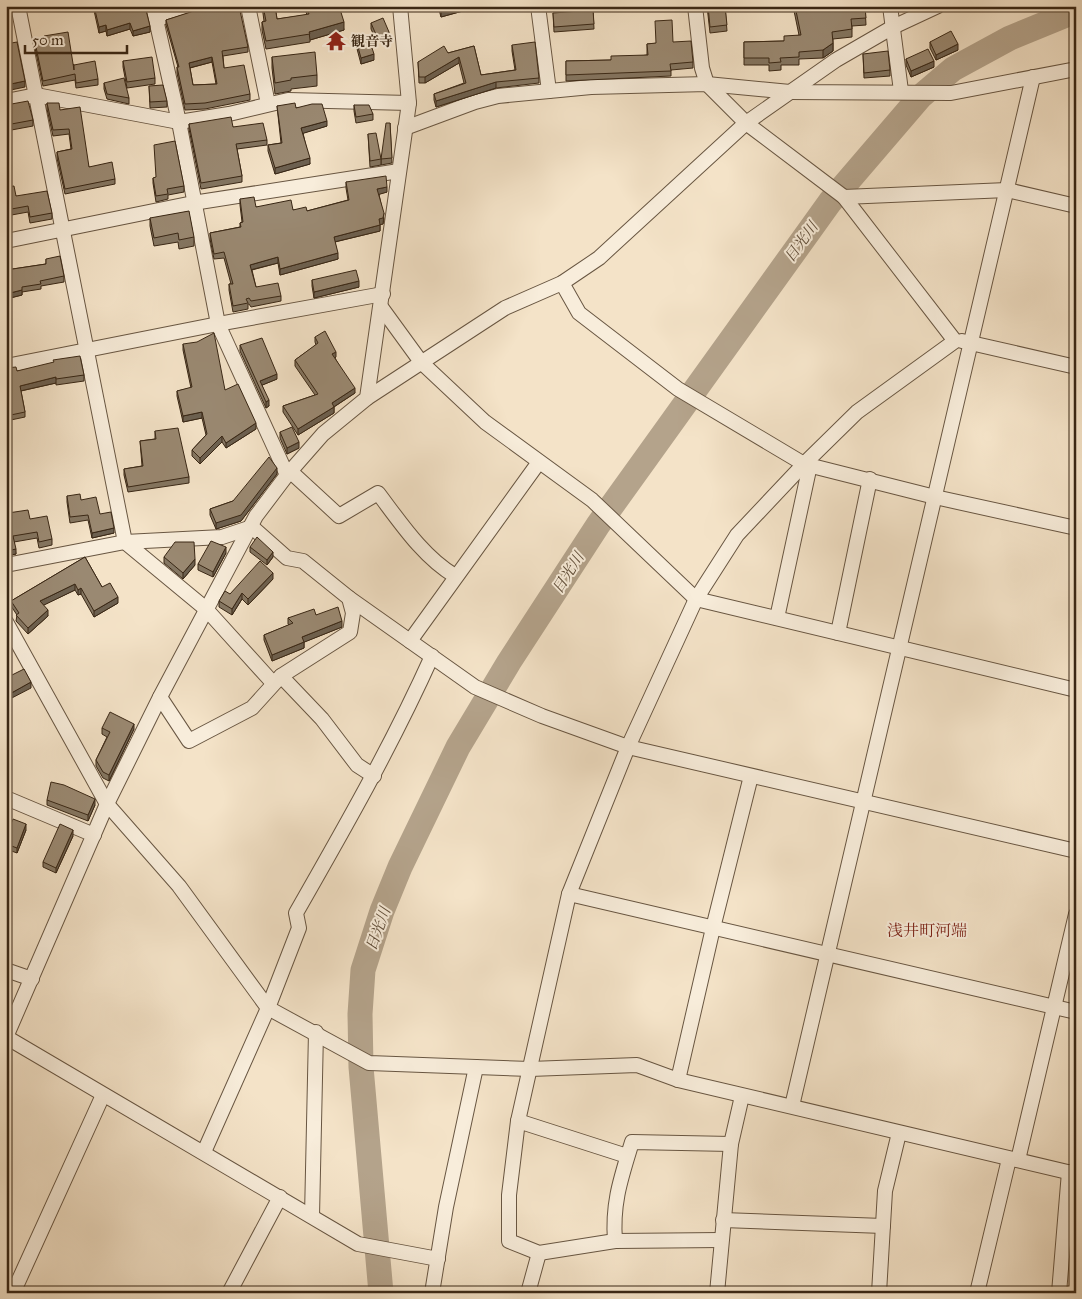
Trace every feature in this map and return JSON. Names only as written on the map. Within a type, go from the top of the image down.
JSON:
[{"type":"street","points":[[18,6],[125,542],[206,610],[277,679],[322,719],[357,765],[374,776]]},
{"type":"street","points":[[203,6],[155,12],[179,122],[193,203],[218,324],[289,473],[339,516],[378,493],[416,541],[443,569],[455,576]]},
{"type":"street","points":[[248,6],[268,104]]},
{"type":"street","points":[[367,398],[409,103],[400,6]]},
{"type":"street","points":[[538,6],[549,91]]},
{"type":"street","points":[[696,6],[702,68],[707,84],[746,123],[843,196],[955,341]]},
{"type":"street","points":[[890,6],[893,28],[908,91]]},
{"type":"street","points":[[438,1259],[358,1244],[6,1037],[107,804],[160,696],[252,528],[256,516],[289,473],[323,434],[367,398],[505,308],[562,283],[599,258],[746,123],[790,92],[836,60],[893,28],[938,6]]},
{"type":"street","points":[[405,128],[475,102],[498,96],[591,87],[707,84],[790,92],[908,91],[951,93],[1076,69]]},
{"type":"street","points":[[792,1106],[1033,78]]},
{"type":"street","points":[[6,101],[36,95],[179,122],[229,114],[288,100],[409,103]]},
{"type":"street","points":[[6,241],[193,203],[399,171]]},
{"type":"street","points":[[843,196],[1007,190],[1076,206]]},
{"type":"street","points":[[562,283],[579,313],[678,389],[807,464],[935,497],[1076,528]]},
{"type":"street","points":[[6,366],[218,324],[382,301]]},
{"type":"street","points":[[382,301],[421,362],[485,422],[592,500],[696,599],[1076,690]]},
{"type":"street","points":[[721,1240],[615,1241],[539,1253],[509,1241],[509,1195],[518,1121],[569,894],[628,747],[696,599],[737,535],[856,412],[955,341],[971,342],[1076,367]]},
{"type":"street","points":[[410,642],[455,576],[539,462]]},
{"type":"street","points":[[777,618],[807,464]]},
{"type":"street","points":[[838,633],[870,479]]},
{"type":"street","points":[[6,565],[125,542],[222,537],[252,528]]},
{"type":"street","points":[[252,528],[287,558],[303,561],[349,598],[475,687],[542,716],[628,747],[1076,851]]},
{"type":"street","points":[[160,696],[189,741],[252,708],[277,679],[350,632],[352,613],[349,598]]},
{"type":"street","points":[[6,622],[107,804],[179,886],[268,1008],[316,1032],[369,1063],[530,1069],[636,1065],[678,1080],[742,1096],[792,1106],[1072,1173],[1059,1293]]},
{"type":"street","points":[[204,1152],[268,1008],[299,928],[296,913],[374,776],[407,712],[432,656]]},
{"type":"street","points":[[678,1080],[751,776]]},
{"type":"street","points":[[6,798],[94,835]]},
{"type":"street","points":[[569,894],[1076,1012]]},
{"type":"street","points":[[978,1293],[1054,1007],[1076,914]]},
{"type":"street","points":[[6,970],[32,979]]},
{"type":"street","points":[[312,1216],[316,1032]]},
{"type":"street","points":[[432,1293],[446,1207],[476,1068]]},
{"type":"street","points":[[13,1293],[103,1095]]},
{"type":"street","points":[[717,1293],[731,1144],[742,1096]]},
{"type":"street","points":[[518,1121],[627,1156]]},
{"type":"street","points":[[879,1293],[885,1191],[899,1133]]},
{"type":"street","points":[[615,1241],[613,1216],[617,1190],[632,1142],[731,1144]]},
{"type":"street","points":[[228,1293],[280,1197]]},
{"type":"street","points":[[723,1220],[883,1226]]},
{"type":"street","points":[[528,1293],[539,1253]]},
{"type":"building","points":[[94,6],[145,6],[150,26],[133,31],[130,23],[107,30],[106,25],[99,27]]},
{"type":"building","points":[[209,6],[239,6],[248,47],[222,51],[224,68],[244,65],[250,94],[205,103],[185,104],[177,67],[179,67],[166,20]],"holes":[[[212,57],[217,84],[193,85],[189,63]]]},
{"type":"building","points":[[263,6],[275,6],[277,19],[309,14],[306,6],[339,6],[344,22],[309,32],[310,34],[266,41],[262,22],[266,21]]},
{"type":"building","points":[[439,6],[460,6],[441,11]]},
{"type":"building","points":[[708,6],[725,6],[727,25],[710,27]]},
{"type":"building","points":[[795,6],[865,6],[866,18],[851,19],[852,29],[832,32],[833,43],[823,50],[799,52],[799,57],[780,58],[781,62],[769,63],[769,58],[744,58],[744,42],[784,41],[784,36],[801,35]]},
{"type":"building","points":[[593,10],[594,24],[554,27],[553,13]]},
{"type":"building","points":[[383,18],[389,32],[377,37],[371,23]]},
{"type":"building","points":[[672,20],[673,42],[691,41],[693,62],[670,64],[671,71],[566,75],[566,61],[611,60],[611,56],[648,55],[647,44],[656,43],[655,21]]},
{"type":"building","points":[[951,31],[958,44],[936,55],[930,42]]},
{"type":"building","points":[[68,32],[74,70],[74,65],[95,61],[98,79],[76,83],[75,74],[43,81],[35,42],[45,40],[44,36]]},
{"type":"building","points":[[368,36],[374,54],[361,58],[356,40]]},
{"type":"building","points":[[17,42],[25,81],[6,85],[6,44]]},
{"type":"building","points":[[535,42],[539,78],[496,82],[436,101],[434,94],[466,83],[459,57],[425,77],[419,77],[418,62],[444,46],[448,53],[474,46],[481,75],[516,70],[512,45]]},
{"type":"building","points":[[928,49],[934,61],[911,71],[906,59]]},
{"type":"building","points":[[888,51],[890,70],[864,73],[863,54]]},
{"type":"building","points":[[315,52],[317,75],[291,78],[291,80],[275,83],[272,57]]},
{"type":"building","points":[[152,57],[155,78],[127,82],[123,61]]},
{"type":"building","points":[[124,78],[129,98],[107,94],[104,83]]},
{"type":"building","points":[[163,85],[167,101],[150,102],[149,86]]},
{"type":"building","points":[[28,101],[33,120],[6,125],[6,105]]},
{"type":"building","points":[[47,103],[59,103],[60,110],[80,107],[89,167],[112,162],[115,179],[65,189],[57,152],[72,149],[69,129],[53,130]]},
{"type":"building","points":[[295,103],[296,108],[312,104],[322,104],[327,121],[301,128],[310,158],[275,168],[268,145],[282,143],[277,106]]},
{"type":"building","points":[[354,105],[369,105],[373,114],[356,117]]},
{"type":"building","points":[[231,117],[233,127],[263,123],[267,140],[236,144],[242,176],[201,183],[189,124]]},
{"type":"building","points":[[386,123],[390,123],[392,158],[381,159]]},
{"type":"building","points":[[376,133],[381,159],[370,161],[368,134]]},
{"type":"building","points":[[175,141],[184,186],[167,189],[168,194],[156,196],[153,178],[156,177],[154,145]]},
{"type":"building","points":[[386,176],[387,187],[377,189],[384,213],[383,218],[379,219],[380,225],[334,237],[338,253],[280,269],[278,257],[250,265],[256,287],[278,283],[281,296],[251,301],[249,298],[246,299],[248,303],[233,306],[229,284],[233,284],[224,252],[214,254],[210,233],[241,227],[240,223],[243,222],[240,199],[254,197],[256,207],[291,200],[293,210],[306,207],[307,211],[349,200],[346,182]]},
{"type":"building","points":[[14,186],[16,196],[47,191],[52,213],[30,217],[28,206],[6,210],[6,187]]},
{"type":"building","points":[[189,211],[194,237],[179,240],[178,233],[154,238],[150,218]]},
{"type":"building","points":[[60,256],[64,276],[40,281],[41,284],[22,287],[22,290],[6,294],[6,270],[46,264],[46,259]]},
{"type":"building","points":[[356,270],[359,281],[314,292],[312,280]]},
{"type":"building","points":[[325,331],[336,352],[332,354],[355,388],[332,403],[334,407],[298,429],[283,406],[318,394],[295,360],[318,343],[315,337]]},
{"type":"building","points":[[214,333],[225,390],[238,384],[256,423],[226,443],[222,436],[200,458],[192,450],[207,434],[202,412],[183,416],[177,391],[192,387],[183,344],[197,342]]},
{"type":"building","points":[[262,338],[277,374],[260,381],[269,400],[266,402],[240,345]]},
{"type":"building","points":[[80,356],[84,375],[56,379],[56,377],[20,386],[25,412],[6,416],[6,368],[16,367],[17,371],[54,362],[53,360]]},
{"type":"building","points":[[292,427],[299,442],[287,448],[280,432]]},
{"type":"building","points":[[178,428],[189,477],[128,487],[124,469],[143,466],[140,441],[156,439],[155,431]]},
{"type":"building","points":[[269,457],[277,468],[241,515],[216,523],[210,509],[233,501]]},
{"type":"building","points":[[80,494],[81,500],[96,497],[100,514],[111,512],[114,528],[92,533],[88,515],[70,517],[67,496]]},
{"type":"building","points":[[6,506],[8,513],[28,510],[30,519],[47,516],[52,539],[39,542],[37,532],[13,536],[16,549],[6,551]]},
{"type":"building","points":[[257,537],[273,552],[267,560],[250,547]]},
{"type":"building","points":[[211,541],[226,547],[213,572],[198,564]]},
{"type":"building","points":[[175,542],[194,542],[195,559],[183,573],[164,557]]},
{"type":"building","points":[[85,557],[102,587],[110,583],[118,597],[94,611],[81,588],[78,590],[75,584],[40,601],[48,610],[28,628],[16,615],[19,613],[11,601]]},
{"type":"building","points":[[260,561],[273,573],[248,599],[242,593],[232,609],[219,601],[225,591],[230,594]]},
{"type":"building","points":[[338,607],[342,621],[302,637],[304,642],[272,655],[264,635],[293,623],[288,618],[314,609],[316,615]]},
{"type":"building","points":[[24,669],[31,682],[6,696],[6,678]]},
{"type":"building","points":[[110,712],[134,724],[109,775],[103,772],[96,760],[110,732],[102,728]]},
{"type":"building","points":[[51,782],[64,785],[95,799],[88,815],[47,800]]},
{"type":"building","points":[[13,819],[26,824],[17,848],[6,844],[6,836]]},
{"type":"building","points":[[60,824],[73,830],[56,868],[43,862]]},
{"type":"waterway","name":"日光川","points":[[381,1293],[361,1067],[360,1014],[363,970],[382,911],[400,867],[458,747],[509,662],[598,525],[830,202],[920,97],[953,69],[1010,38],[1076,11]]},
{"type":"place","name":"観音寺","points":[[336,41]]},
{"type":"district","name":"浅井町河端","points":[[927,930]]}]
